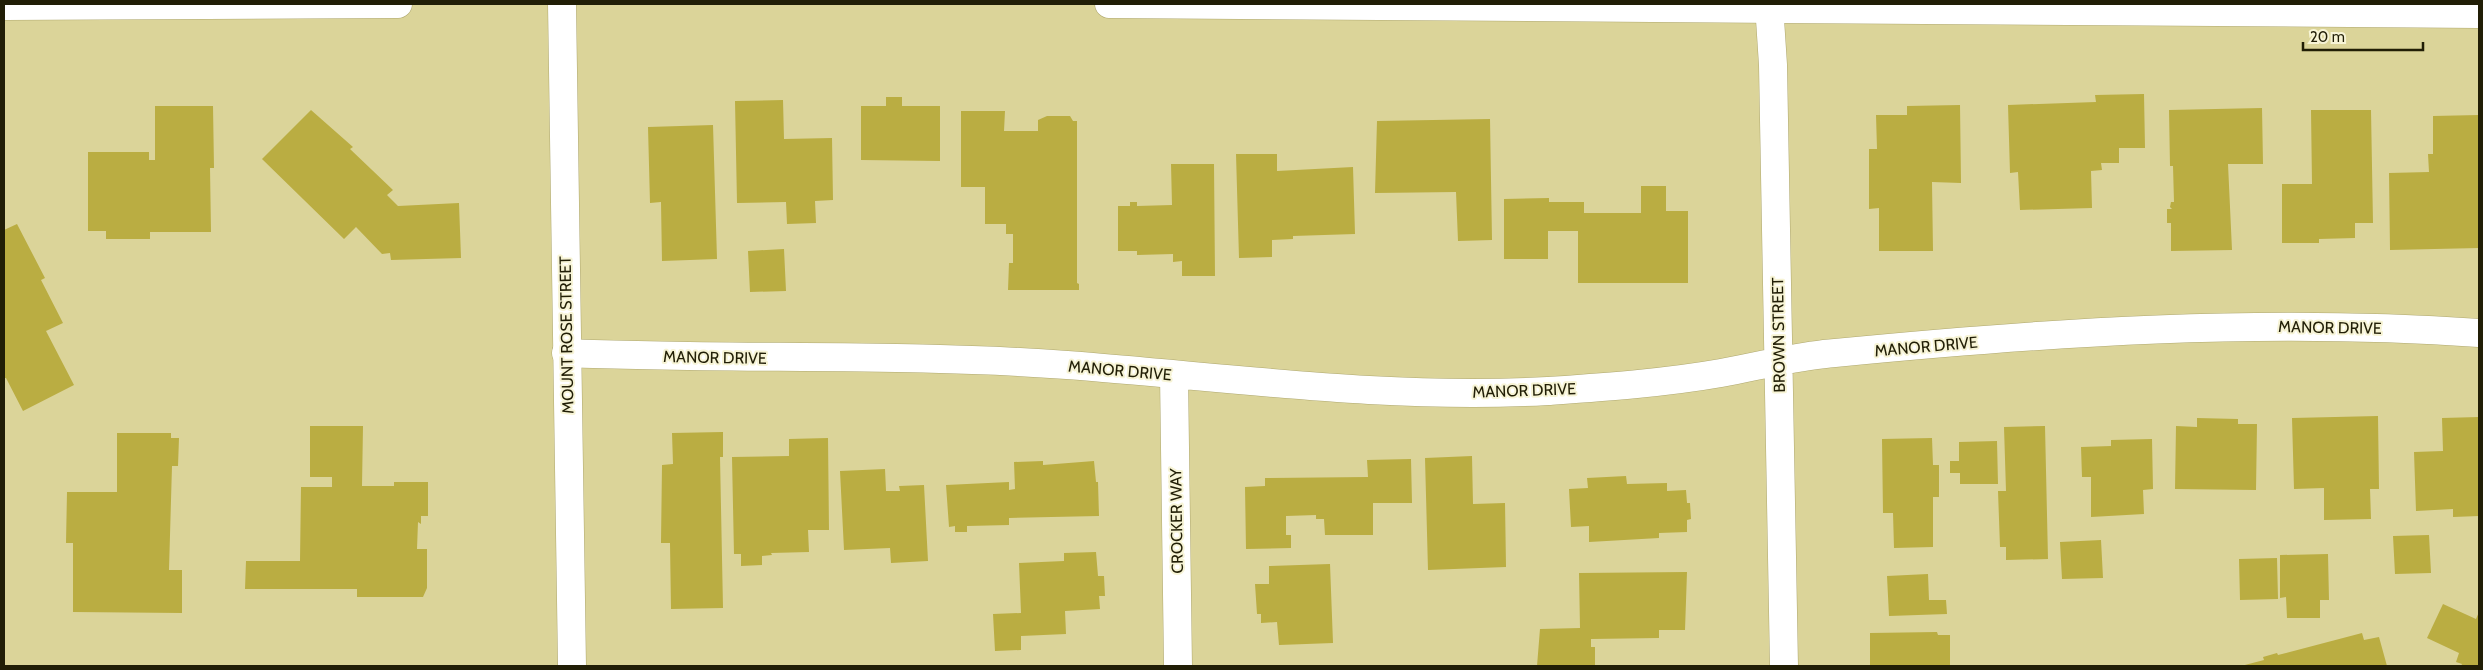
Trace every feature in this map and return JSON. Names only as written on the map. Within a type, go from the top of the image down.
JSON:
[{"type":"street","points":[[4,6],[398,4]]},
{"type":"street","name":"MOUNT ROSE STREET","points":[[562,4],[572,666]]},
{"type":"street","points":[[1109,4],[1769,7],[2479,14]]},
{"type":"street","name":"BROWN STREET","points":[[1769,7],[1773,65],[1784,666]]},
{"type":"street","name":"MANOR DRIVE","points":[[566,353],[971,360],[1066,365],[1356,389],[1447,392],[1544,391],[1718,373],[1830,353],[2161,328],[2288,326],[2421,329],[2479,333]]},
{"type":"street","name":"CROCKER WAY","points":[[1174,375],[1178,666]]},
{"type":"building","points":[[2144,94],[2145,148],[2119,148],[2119,163],[2101,163],[2102,170],[2091,171],[2092,208],[2020,210],[2018,172],[2010,173],[2008,105],[2096,102],[2095,95]]},
{"type":"building","points":[[886,97],[902,97],[902,106],[940,106],[940,161],[861,160],[861,106],[886,106]]},
{"type":"building","points":[[783,100],[784,139],[832,138],[833,200],[815,201],[816,223],[787,224],[786,202],[737,203],[735,101]]},
{"type":"building","points":[[1960,105],[1961,183],[1932,182],[1933,251],[1879,251],[1879,208],[1869,209],[1869,149],[1877,149],[1876,115],[1907,115],[1907,106]]},
{"type":"building","points":[[155,106],[213,106],[214,168],[210,168],[211,232],[150,232],[150,239],[106,239],[106,231],[88,231],[88,152],[149,152],[149,160],[155,160]]},
{"type":"building","points":[[2262,108],[2263,164],[2228,164],[2232,250],[2171,251],[2171,223],[2167,223],[2167,209],[2172,209],[2170,207],[2171,202],[2174,202],[2173,166],[2170,166],[2169,110]]},
{"type":"building","points":[[311,110],[353,147],[350,149],[393,190],[387,195],[398,206],[459,203],[461,258],[391,260],[390,253],[382,254],[356,227],[344,239],[262,159]]},
{"type":"building","points":[[2311,110],[2371,110],[2373,223],[2355,223],[2355,238],[2319,239],[2319,243],[2282,243],[2282,184],[2312,184]]},
{"type":"building","points":[[961,111],[1005,111],[1004,131],[1038,131],[1038,120],[1047,116],[1070,116],[1073,121],[1077,121],[1077,283],[1079,284],[1079,290],[1008,290],[1009,263],[1013,263],[1013,234],[1006,234],[1006,224],[985,224],[985,187],[961,187]]},
{"type":"building","points":[[2479,115],[2479,248],[2390,250],[2389,173],[2429,172],[2428,154],[2433,154],[2433,116]]},
{"type":"building","points":[[1490,119],[1492,240],[1458,241],[1456,192],[1375,193],[1377,121]]},
{"type":"building","points":[[713,125],[717,259],[662,261],[661,202],[650,203],[648,127]]},
{"type":"building","points":[[1236,154],[1277,154],[1277,171],[1353,167],[1355,234],[1293,236],[1293,239],[1272,240],[1272,257],[1239,258]]},
{"type":"building","points":[[1171,164],[1214,164],[1215,276],[1182,276],[1182,261],[1173,262],[1173,254],[1137,255],[1137,251],[1118,251],[1118,206],[1130,206],[1130,202],[1137,202],[1137,206],[1172,205]]},
{"type":"building","points":[[1641,186],[1666,186],[1666,211],[1688,211],[1688,283],[1578,283],[1578,231],[1548,231],[1548,259],[1504,259],[1504,199],[1549,198],[1549,202],[1584,202],[1584,213],[1641,213]]},
{"type":"building","points":[[17,224],[45,278],[41,280],[63,323],[46,331],[74,385],[23,411],[6,378],[4,378],[4,230]]},
{"type":"building","points":[[784,249],[786,291],[750,292],[748,251]]},
{"type":"building","points":[[2378,416],[2379,489],[2370,489],[2371,519],[2324,520],[2324,488],[2294,489],[2292,418]]},
{"type":"building","points":[[2479,417],[2479,516],[2453,517],[2453,509],[2416,511],[2414,452],[2443,451],[2442,418]]},
{"type":"building","points":[[2197,418],[2238,419],[2238,424],[2257,424],[2256,490],[2175,489],[2176,426],[2197,427]]},
{"type":"building","points":[[310,426],[363,426],[362,486],[394,486],[394,482],[428,482],[428,516],[421,516],[421,524],[418,522],[417,549],[427,549],[427,588],[423,597],[357,597],[357,589],[245,589],[246,561],[300,561],[301,487],[332,487],[332,477],[310,477]]},
{"type":"building","points":[[2045,426],[2048,559],[2006,560],[2006,547],[2000,547],[1998,491],[2006,491],[2004,427]]},
{"type":"building","points":[[723,432],[723,457],[720,457],[723,608],[671,609],[670,543],[661,543],[662,465],[673,464],[672,433]]},
{"type":"building","points":[[117,433],[171,433],[171,438],[179,438],[178,466],[172,466],[169,570],[182,570],[182,613],[73,612],[73,543],[66,543],[67,492],[117,492]]},
{"type":"building","points":[[828,438],[829,530],[808,530],[809,552],[771,553],[772,555],[762,556],[762,565],[741,566],[741,554],[734,554],[732,457],[789,456],[789,439]]},
{"type":"building","points":[[1932,438],[1933,465],[1939,465],[1939,497],[1933,497],[1933,547],[1894,548],[1893,513],[1883,513],[1882,439]]},
{"type":"building","points":[[2152,439],[2153,489],[2143,490],[2144,514],[2091,517],[2091,477],[2082,477],[2081,447],[2111,446],[2111,440]]},
{"type":"building","points":[[1997,441],[1998,484],[1960,484],[1960,473],[1950,473],[1950,461],[1959,461],[1959,442]]},
{"type":"building","points":[[1472,456],[1473,504],[1505,503],[1506,567],[1428,570],[1425,458]]},
{"type":"building","points":[[1411,459],[1412,503],[1373,503],[1373,535],[1325,535],[1324,519],[1316,519],[1316,515],[1286,516],[1286,535],[1291,535],[1291,548],[1246,549],[1245,487],[1265,486],[1265,478],[1368,477],[1367,460]]},
{"type":"building","points":[[1043,461],[1043,465],[1094,461],[1096,482],[1098,482],[1099,516],[1009,518],[1009,525],[967,526],[967,532],[955,532],[955,526],[949,527],[946,485],[1009,482],[1009,490],[1015,489],[1014,462]]},
{"type":"building","points":[[885,469],[886,491],[900,491],[899,486],[924,485],[928,561],[891,563],[890,548],[844,550],[840,471]]},
{"type":"building","points":[[1626,476],[1627,484],[1667,483],[1667,491],[1686,490],[1687,503],[1690,503],[1691,519],[1687,520],[1687,532],[1659,533],[1659,538],[1589,542],[1589,526],[1571,527],[1569,489],[1588,488],[1587,478]]},
{"type":"building","points":[[2429,535],[2431,573],[2395,574],[2393,536]]},
{"type":"building","points":[[2101,540],[2103,578],[2062,579],[2060,542]]},
{"type":"building","points":[[1096,552],[1098,576],[1104,576],[1105,596],[1099,596],[1100,609],[1065,611],[1066,634],[1021,636],[1021,650],[995,651],[993,614],[1021,613],[1019,563],[1064,561],[1064,553]]},
{"type":"building","points":[[2328,554],[2329,600],[2320,600],[2320,618],[2287,618],[2286,597],[2280,598],[2280,555]]},
{"type":"building","points":[[2277,558],[2278,599],[2240,600],[2239,559]]},
{"type":"building","points":[[1330,564],[1333,643],[1279,645],[1277,622],[1261,623],[1261,614],[1257,614],[1255,584],[1269,584],[1269,566]]},
{"type":"building","points":[[1687,572],[1685,630],[1659,630],[1659,638],[1591,639],[1591,647],[1595,647],[1595,666],[1537,666],[1540,629],[1580,628],[1579,573]]},
{"type":"building","points":[[1928,574],[1929,600],[1946,600],[1947,614],[1889,616],[1887,576]]},
{"type":"building","points":[[2443,604],[2476,619],[2479,612],[2479,666],[2461,666],[2462,664],[2456,662],[2459,653],[2427,638]]},
{"type":"building","points":[[1937,632],[1938,635],[1950,635],[1950,666],[1870,666],[1870,633]]},
{"type":"building","points":[[2362,633],[2364,640],[2379,637],[2387,666],[2241,666],[2264,660],[2263,657],[2277,653],[2278,655]]}]
